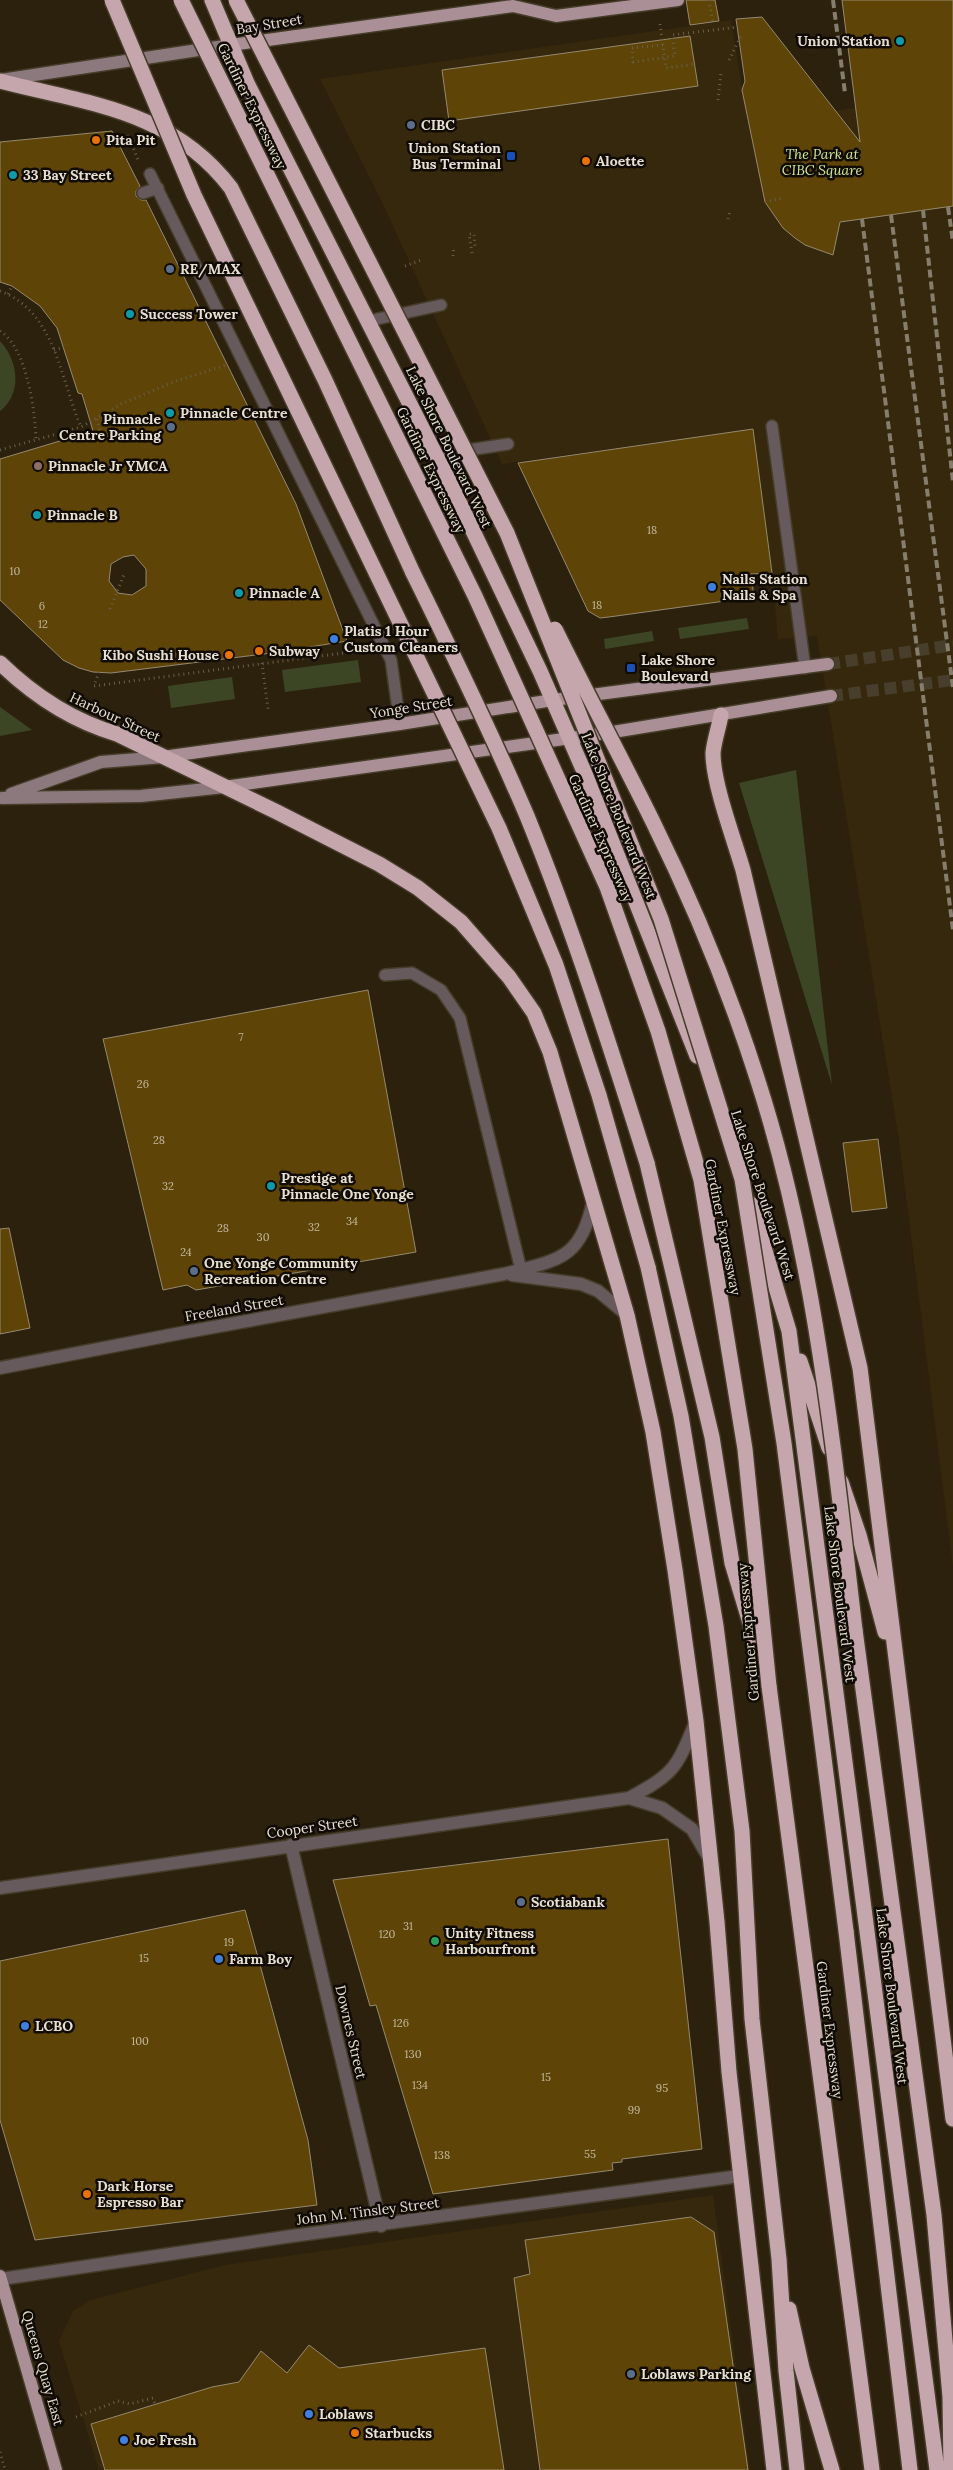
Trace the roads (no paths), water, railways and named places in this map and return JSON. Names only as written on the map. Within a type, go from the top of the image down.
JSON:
[{"type":"highway","points":[[112,0],[194,195],[499,828],[556,966],[599,1095],[648,1268],[681,1416],[716,1626],[742,1831],[752,2019],[779,2259],[786,2371],[797,2470]]},
{"type":"highway","name":"Gardiner Expressway","points":[[181,0],[475,596],[607,886],[658,1031],[701,1180],[745,1449],[769,1686],[872,2470]]},
{"type":"highway","name":"Gardiner Expressway","points":[[236,0],[507,533],[661,920],[742,1179],[784,1443],[846,1931],[910,2470]]},
{"type":"highway","name":"Lake Shore Boulevard West","points":[[215,2],[248,83],[436,455],[553,700],[667,978],[742,1175],[789,1331],[937,2470]]},
{"type":"highway","points":[[0,80],[120,110],[173,133],[206,158],[231,188],[324,380],[413,574],[473,694],[527,817],[590,986],[647,1162],[712,1437],[732,1563],[769,1686]]},
{"type":"highway","points":[[507,533],[654,823],[711,950],[757,1079],[800,1235],[829,1407],[856,1640],[934,2215],[951,2400],[951,2470]]},
{"type":"highway","name":"Harbour Street","points":[[0,663],[48,702],[70,716],[94,728],[117,734],[224,786]]},
{"type":"highway","points":[[721,715],[713,751],[714,761],[722,798],[743,870],[860,1368],[953,2119]]},
{"type":"highway","points":[[224,786],[379,864],[418,888],[461,922],[509,977],[534,1013],[550,1052],[627,1315],[654,1442],[676,1570],[696,1721],[740,2176],[774,2470]]},
{"type":"highway","points":[[789,1331],[859,1535],[900,1690]]},
{"type":"highway","points":[[779,2259],[802,2368],[832,2470]]},
{"type":"main road","name":"Bay Street","points":[[0,80],[518,3],[556,16],[678,0]]},
{"type":"main road","name":"Yonge Street","points":[[1,798],[101,762],[163,757],[400,724],[553,700],[828,664]]},
{"type":"main road","name":"Yonge Street","points":[[1,798],[146,796],[569,738],[831,696]]},
{"type":"main road","name":"Queens Quay East","points":[[1,2277],[56,2470]]},
{"type":"street","name":"Freeland Street","points":[[0,1368],[521,1270],[554,1260],[577,1245],[589,1221],[594,1197]]},
{"type":"street","name":"Freeland Street","points":[[504,1274],[581,1284],[598,1291],[627,1315]]},
{"type":"street","name":"Cooper Street","points":[[0,1888],[291,1844],[629,1798],[664,1778],[680,1761],[696,1721]]},
{"type":"street","name":"Cooper Street","points":[[629,1798],[662,1808],[692,1829],[710,1860]]},
{"type":"street","name":"Downes Street","points":[[291,1844],[381,2226]]},
{"type":"street","name":"John M. Tinsley Street","points":[[1,2277],[740,2176]]},
{"type":"lane","points":[[150,174],[391,660],[400,724]]},
{"type":"lane","points":[[143,193],[158,188]]},
{"type":"lane","points":[[368,321],[441,305]]},
{"type":"lane","points":[[772,426],[805,668]]},
{"type":"lane","points":[[436,455],[508,444]]},
{"type":"lane","points":[[385,975],[412,973],[441,990],[460,1018],[521,1270]]},
{"type":"tunnel","points":[[828,664],[953,645]]},
{"type":"tunnel","points":[[831,696],[953,680]]},
{"type":"railway","points":[[833,0],[845,93]]},
{"type":"railway","points":[[948,207],[953,242]]},
{"type":"railway","points":[[923,210],[953,482]]},
{"type":"railway","points":[[891,215],[953,688]]},
{"type":"railway","points":[[862,219],[953,930]]},
{"type":"place","name":"Union Station","points":[[900,41]]},
{"type":"place","name":"CIBC","points":[[411,125]]},
{"type":"place","name":"Pita Pit","points":[[96,140]]},
{"type":"place","name":"Union Station Bus Terminal","points":[[511,156]]},
{"type":"place","name":"Aloette","points":[[586,161]]},
{"type":"place","name":"33 Bay Street","points":[[13,175]]},
{"type":"place","name":"RE/MAX","points":[[170,269]]},
{"type":"place","name":"Success Tower","points":[[130,314]]},
{"type":"place","name":"Pinnacle Centre","points":[[170,413]]},
{"type":"place","name":"Pinnacle Centre Parking","points":[[171,427]]},
{"type":"place","name":"Pinnacle Jr YMCA","points":[[38,466]]},
{"type":"place","name":"Pinnacle B","points":[[37,515]]},
{"type":"place","name":"Nails Station Nails & Spa","points":[[712,587]]},
{"type":"place","name":"Pinnacle A","points":[[239,593]]},
{"type":"place","name":"Platis 1 Hour Custom Cleaners","points":[[334,639]]},
{"type":"place","name":"Subway","points":[[259,651]]},
{"type":"place","name":"Kibo Sushi House","points":[[229,655]]},
{"type":"place","name":"Lake Shore Boulevard","points":[[631,668]]},
{"type":"place","name":"Prestige at Pinnacle One Yonge","points":[[271,1186]]},
{"type":"place","name":"One Yonge Community Recreation Centre","points":[[194,1271]]},
{"type":"place","name":"Scotiabank","points":[[521,1902]]},
{"type":"place","name":"Unity Fitness Harbourfront","points":[[435,1941]]},
{"type":"place","name":"Farm Boy","points":[[219,1959]]},
{"type":"place","name":"LCBO","points":[[25,2026]]},
{"type":"place","name":"Dark Horse Espresso Bar","points":[[87,2194]]},
{"type":"place","name":"Loblaws Parking","points":[[631,2374]]},
{"type":"place","name":"Loblaws","points":[[309,2414]]},
{"type":"place","name":"Starbucks","points":[[355,2433]]},
{"type":"place","name":"Joe Fresh","points":[[124,2440]]},
{"type":"park label","name":"The Park at CIBC Square","points":[[822,162]]}]
